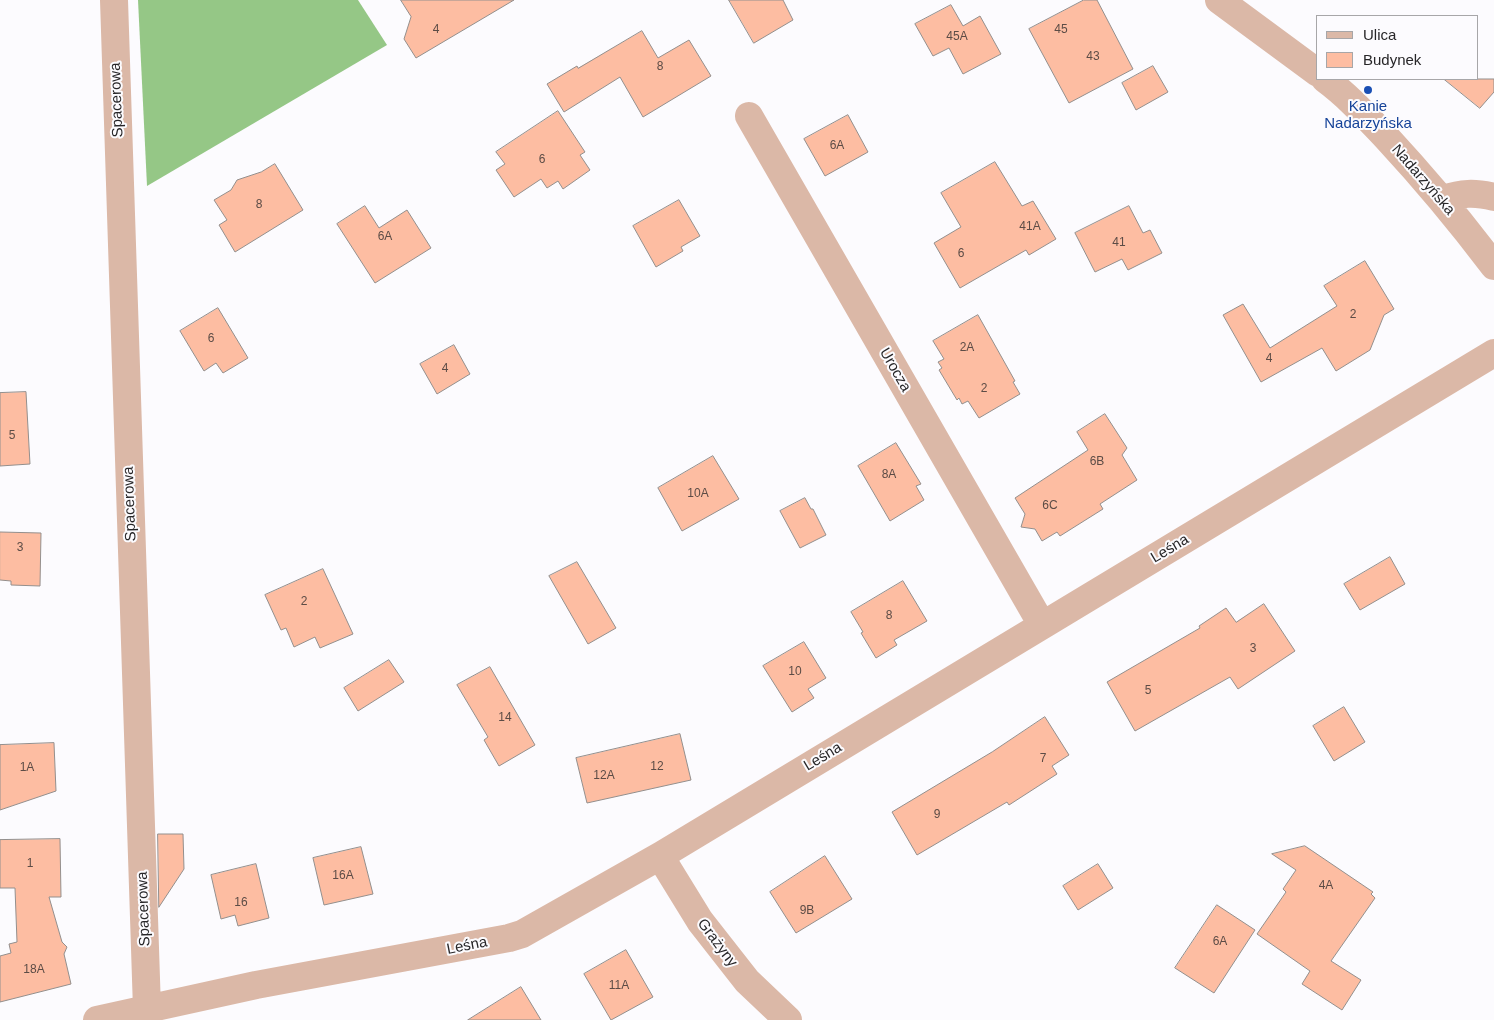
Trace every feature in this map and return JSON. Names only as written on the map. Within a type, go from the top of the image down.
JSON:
[{"type":"street","name":"Spacerowa","points":[[114,0],[147,1009]]},
{"type":"street","points":[[1219,0],[1316,73]]},
{"type":"street","name":"Nadarzyńska","points":[[1326,80],[1352,102],[1442,199],[1494,266]]},
{"type":"street","name":"Urocza","points":[[749,116],[1042,625]]},
{"type":"street","points":[[1442,199],[1461,193],[1479,193],[1494,197]]},
{"type":"street","name":"Leśna","points":[[97,1020],[256,985],[510,938],[522,934],[660,856],[1494,353]]},
{"type":"street","name":"Grażyny","points":[[660,856],[700,921],[741,974],[788,1020]]},
{"type":"green space","points":[[138,0],[358,0],[387,45],[147,186]]},
{"type":"building","points":[[401,0],[514,0],[416,58],[404,39],[411,17]]},
{"type":"building","points":[[729,0],[783,0],[793,20],[754,43]]},
{"type":"building","points":[[1084,0],[1097,0],[1133,69],[1069,103],[1029,29]]},
{"type":"building","points":[[951,5],[963,26],[980,16],[1001,54],[963,74],[949,48],[933,56],[915,24]]},
{"type":"building","points":[[642,31],[658,58],[689,40],[711,76],[643,117],[620,77],[564,112],[547,84]]},
{"type":"building","points":[[1153,66],[1168,92],[1136,110],[1122,83]]},
{"type":"building","points":[[1494,79],[1494,92],[1480,108],[1445,80]]},
{"type":"building","points":[[558,111],[585,152],[580,155],[590,170],[563,189],[558,181],[547,188],[541,179],[514,197],[496,170],[505,164],[496,152]]},
{"type":"building","points":[[848,115],[868,152],[825,176],[804,139]]},
{"type":"building","points":[[995,162],[1022,206],[1033,201],[1056,239],[1029,255],[1026,250],[960,288],[934,243],[961,227],[941,193]]},
{"type":"building","points":[[275,164],[303,210],[235,252],[219,225],[227,220],[214,200],[231,190],[237,180],[261,172]]},
{"type":"building","points":[[679,200],[700,236],[681,247],[683,251],[656,267],[633,226]]},
{"type":"building","points":[[365,206],[379,228],[407,210],[431,248],[375,283],[337,224]]},
{"type":"building","points":[[1129,206],[1143,233],[1150,230],[1162,253],[1128,270],[1122,259],[1095,272],[1075,233]]},
{"type":"building","points":[[1365,261],[1394,309],[1384,315],[1370,350],[1336,371],[1322,348],[1261,382],[1223,315],[1243,304],[1270,348],[1337,306],[1324,286]]},
{"type":"building","points":[[218,308],[248,358],[223,373],[216,363],[204,371],[180,331]]},
{"type":"building","points":[[978,315],[1015,381],[1013,382],[1020,394],[979,418],[968,401],[962,404],[959,398],[957,400],[939,370],[942,368],[938,362],[944,359],[933,341]]},
{"type":"building","points":[[454,345],[470,374],[437,394],[420,364]]},
{"type":"building","points":[[26,392],[30,464],[0,466],[0,393]]},
{"type":"building","points":[[1105,414],[1127,448],[1122,455],[1137,480],[1100,504],[1103,509],[1060,536],[1057,532],[1042,541],[1035,529],[1021,527],[1025,514],[1015,498],[1088,450],[1077,432]]},
{"type":"building","points":[[896,443],[921,484],[916,486],[924,500],[890,521],[858,466]]},
{"type":"building","points":[[713,456],[739,499],[682,531],[658,488]]},
{"type":"building","points":[[805,498],[811,509],[813,509],[826,535],[800,548],[780,511]]},
{"type":"building","points":[[0,532],[41,533],[40,586],[11,585],[11,581],[0,580]]},
{"type":"building","points":[[1390,557],[1405,584],[1360,610],[1344,584]]},
{"type":"building","points":[[577,562],[616,628],[588,644],[549,576]]},
{"type":"building","points":[[323,569],[353,634],[320,648],[315,637],[294,647],[286,628],[281,630],[265,595]]},
{"type":"building","points":[[903,581],[927,621],[894,640],[897,645],[876,658],[851,612]]},
{"type":"building","points":[[1264,604],[1295,651],[1238,689],[1230,677],[1135,731],[1107,682],[1200,628],[1199,626],[1226,608],[1236,622]]},
{"type":"building","points":[[804,642],[826,678],[808,689],[814,698],[792,712],[763,666]]},
{"type":"building","points":[[389,660],[404,682],[358,711],[344,688]]},
{"type":"building","points":[[490,667],[535,745],[499,766],[484,740],[488,737],[457,685]]},
{"type":"building","points":[[1344,707],[1365,742],[1334,761],[1313,726]]},
{"type":"building","points":[[1045,717],[1069,755],[1052,766],[1057,774],[1009,805],[1007,802],[917,855],[892,812],[992,752]]},
{"type":"building","points":[[680,734],[691,780],[587,803],[576,758]]},
{"type":"building","points":[[54,743],[56,791],[0,810],[0,745]]},
{"type":"building","points":[[158,834],[183,834],[184,869],[159,907]]},
{"type":"building","points":[[60,839],[61,897],[49,897],[62,942],[67,947],[64,954],[71,984],[0,1002],[0,956],[11,953],[9,944],[17,942],[15,888],[0,888],[0,840]]},
{"type":"building","points":[[1305,846],[1373,892],[1371,894],[1375,898],[1331,961],[1361,980],[1342,1010],[1302,984],[1310,971],[1257,934],[1286,892],[1283,889],[1296,870],[1272,854]]},
{"type":"building","points":[[361,847],[373,894],[324,905],[313,858]]},
{"type":"building","points":[[825,856],[852,899],[796,933],[770,892]]},
{"type":"building","points":[[256,864],[269,918],[238,926],[235,915],[221,919],[211,875]]},
{"type":"building","points":[[1098,864],[1113,888],[1078,910],[1063,886]]},
{"type":"building","points":[[1217,905],[1255,930],[1214,993],[1175,968]]},
{"type":"building","points":[[626,950],[653,997],[611,1020],[584,974]]},
{"type":"building","points":[[521,987],[541,1020],[468,1020]]},
{"type":"place","name":"Kanie Nadarzyńska","points":[[1368,90]]}]
